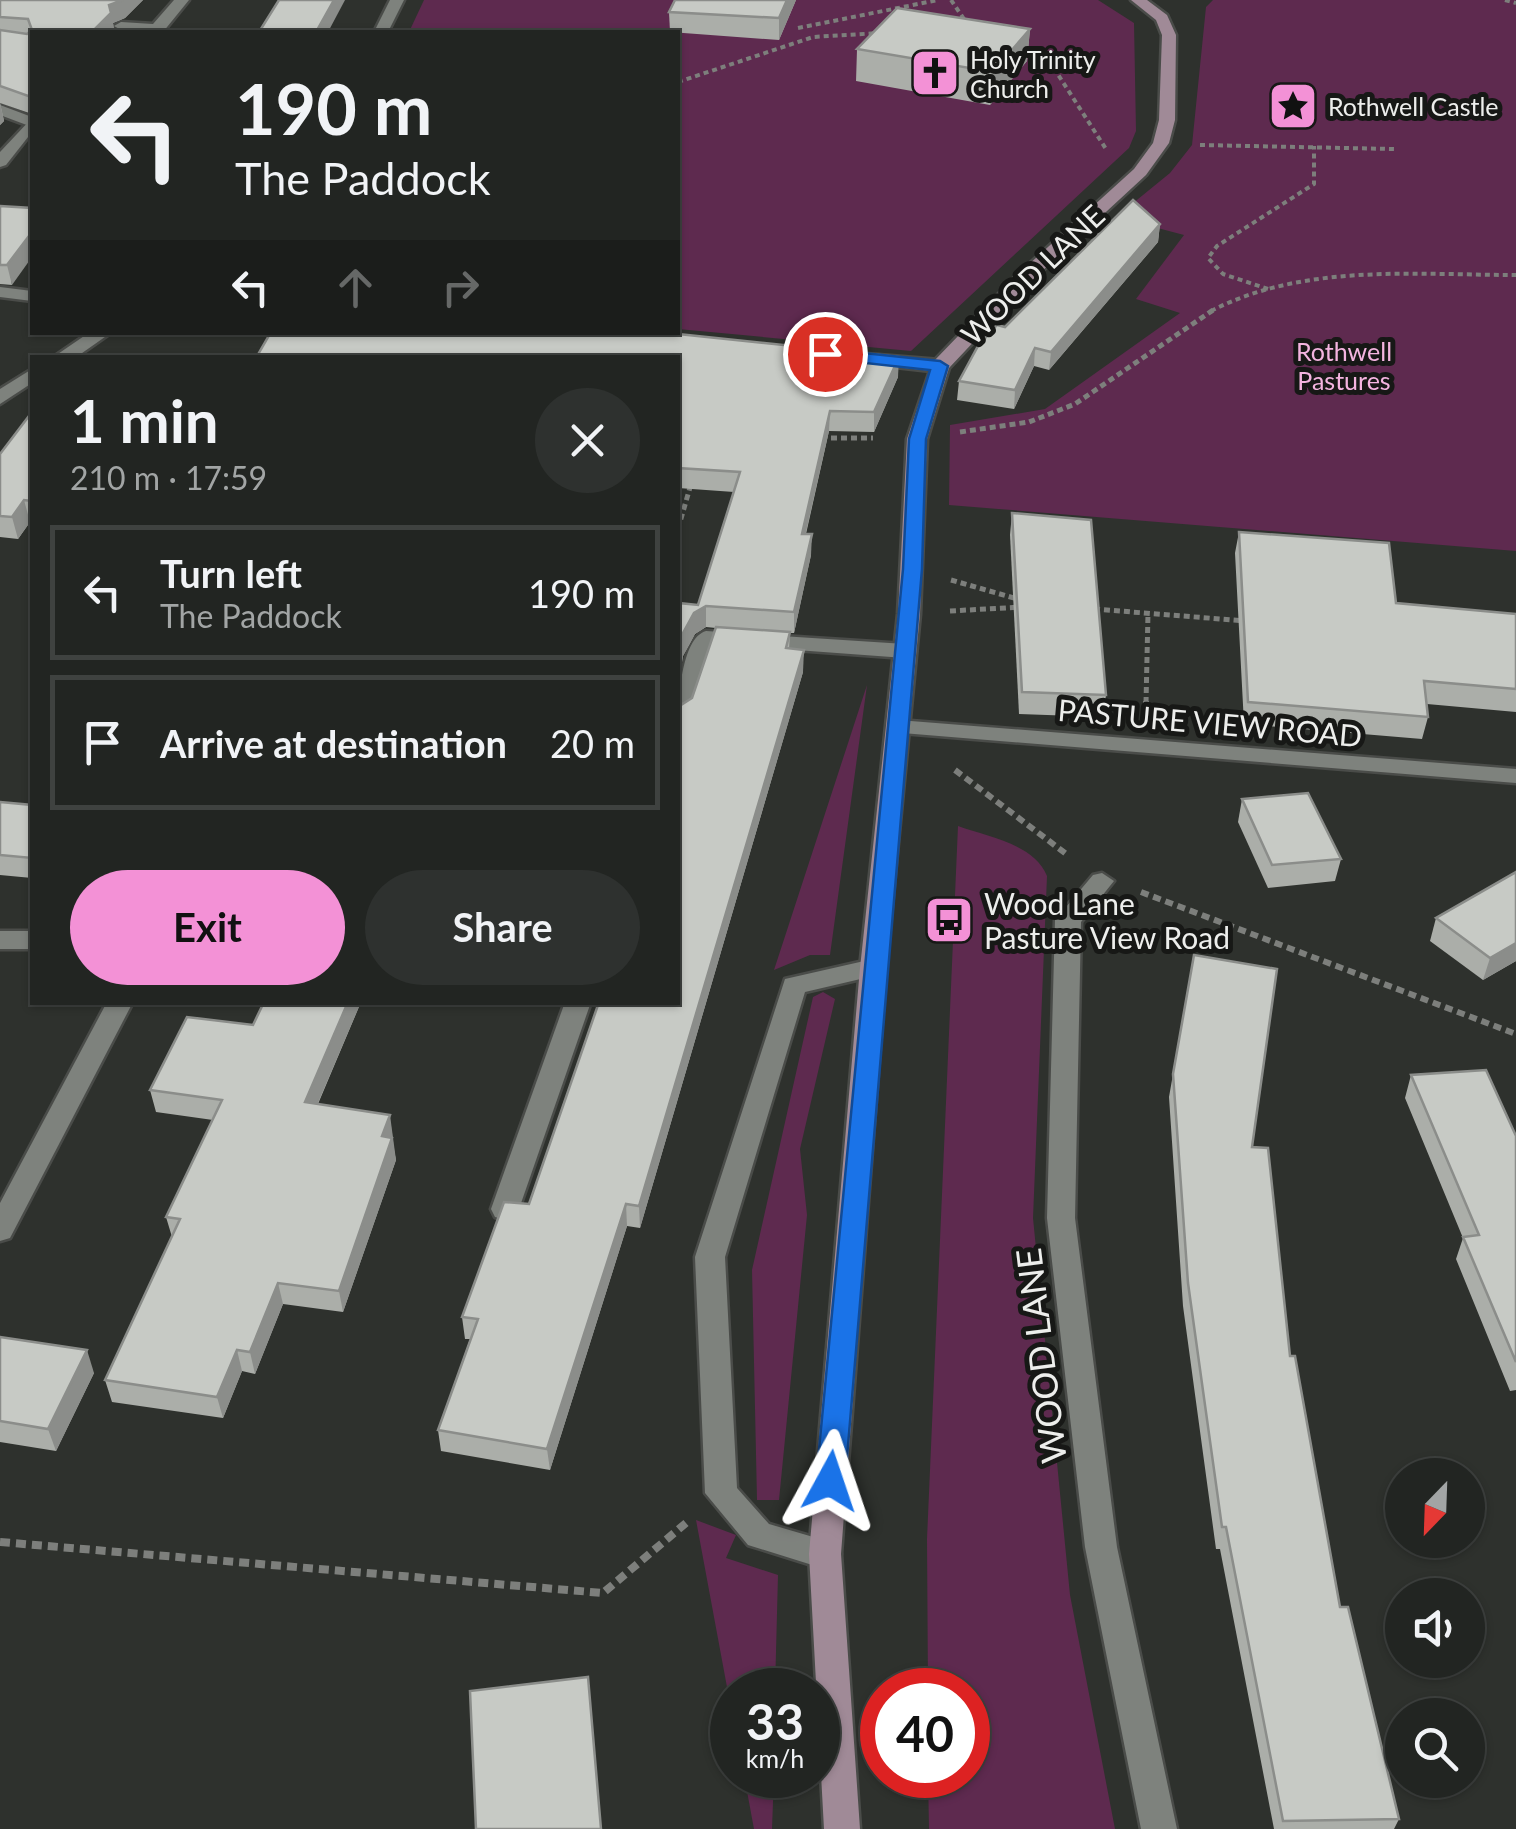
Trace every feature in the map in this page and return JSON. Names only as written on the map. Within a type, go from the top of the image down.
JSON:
[{"type":"street","points":[[121,26],[156,30],[182,0]]},
{"type":"street","points":[[383,30],[397,0]]},
{"type":"street","points":[[1138,0],[1162,18],[1169,36],[1167,120],[1160,144]]},
{"type":"street","points":[[0,110],[30,121]]},
{"type":"street","points":[[0,162],[30,124]]},
{"type":"street","name":"WOOD LANE","points":[[842,1829],[824,1554],[873,968],[912,569],[918,439],[940,366],[1022,280],[1140,172],[1160,144]]},
{"type":"street","points":[[0,292],[30,296]]},
{"type":"street","points":[[66,355],[98,335]]},
{"type":"street","points":[[839,356],[940,366]]},
{"type":"street","points":[[0,398],[30,376]]},
{"type":"street","points":[[680,712],[706,638],[905,651]]},
{"type":"street","name":"PASTURE VIEW ROAD","points":[[898,727],[1516,776]]},
{"type":"street","name":"WOOD LANE","points":[[1102,881],[1068,920],[1061,1218],[1101,1547],[1159,1829]]},
{"type":"street","points":[[0,940],[30,940]]},
{"type":"street","points":[[824,1554],[759,1535],[721,1493],[710,1258],[794,986],[873,968]]},
{"type":"street","points":[[0,1230],[118,1005]]},
{"type":"street","points":[[505,1210],[577,1005]]},
{"type":"path","points":[[813,38],[798,28],[938,0]]},
{"type":"path","points":[[951,0],[978,38]]},
{"type":"path","points":[[1505,0],[1516,3]]},
{"type":"path","points":[[843,19],[858,32]]},
{"type":"path","points":[[680,81],[813,38],[858,32],[890,34]]},
{"type":"path","points":[[1016,49],[1048,59],[1107,151]]},
{"type":"path","points":[[1160,144],[1394,148]]},
{"type":"path","points":[[1268,289],[1223,274],[1208,258],[1217,246],[1314,184],[1314,146]]},
{"type":"path","points":[[807,438],[918,439],[1048,417],[1096,393],[1223,306],[1268,289],[1393,276],[1516,275]]},
{"type":"path","points":[[680,522],[691,482]]},
{"type":"path","points":[[908,614],[1023,604],[912,569]]},
{"type":"path","points":[[1077,608],[1258,622]]},
{"type":"path","points":[[1145,746],[1148,614]]},
{"type":"path","points":[[898,727],[1102,881],[1164,898],[1516,1034]]},
{"type":"path","points":[[0,1542],[602,1593],[721,1493]]},
{"type":"green space","points":[[424,0],[1098,0],[1134,23],[1136,131],[1129,148],[911,351],[680,329],[680,30],[410,30]]},
{"type":"green space","name":"Rothwell Pastures","points":[[1213,0],[1516,0],[1516,551],[949,505],[950,425],[1045,409],[1180,313],[1136,299],[1184,235],[1116,217],[1170,173],[1192,145],[1206,7]]},
{"type":"green space","points":[[867,685],[830,955],[810,955],[774,970]]},
{"type":"green space","points":[[958,826],[1021,849],[1041,865],[1047,876],[1033,1218],[1070,1595],[1115,1829],[929,1829],[928,1798],[990,1798],[990,1668],[928,1668],[927,1539]]},
{"type":"green space","points":[[823,992],[835,999],[800,1149],[807,1215],[779,1500],[757,1500],[752,1270],[813,997]]},
{"type":"green space","points":[[696,1520],[736,1535],[726,1558],[778,1575],[776,1668],[723,1668]]},
{"type":"green space","points":[[748,1798],[773,1798],[772,1829],[754,1829]]},
{"type":"building","points":[[0,0],[123,0],[109,5],[111,13],[94,30],[32,30],[28,19],[0,17]]},
{"type":"building","points":[[279,0],[334,0],[317,30],[260,30]]},
{"type":"building","points":[[675,0],[787,0],[779,18],[669,12]]},
{"type":"building","points":[[897,8],[1030,29],[993,72],[857,49]]},
{"type":"building","points":[[0,30],[30,32],[30,97],[0,86]]},
{"type":"building","points":[[1133,200],[1160,224],[1051,352],[1035,348],[1015,390],[959,381],[978,346],[997,325],[1005,327]]},
{"type":"building","points":[[0,206],[30,208],[30,235],[7,265],[0,265]]},
{"type":"building","points":[[680,334],[899,357],[874,412],[830,411],[802,534],[812,534],[794,612],[706,606],[694,613],[682,635],[680,648],[680,603],[698,605],[740,472],[680,468],[680,355],[258,355],[269,335]]},
{"type":"building","points":[[30,415],[30,501],[24,500],[12,517],[0,516],[0,454]]},
{"type":"building","points":[[1012,513],[1091,520],[1106,695],[1022,692]]},
{"type":"building","points":[[1239,532],[1389,543],[1396,603],[1516,614],[1516,689],[1424,681],[1428,717],[1248,702]]},
{"type":"building","points":[[716,627],[790,632],[786,648],[804,650],[639,1206],[626,1204],[547,1449],[438,1430],[478,1319],[462,1317],[504,1202],[529,1204],[598,1005],[680,1005],[680,706],[692,698]]},
{"type":"building","points":[[1308,793],[1341,859],[1272,865],[1242,799]]},
{"type":"building","points":[[0,802],[30,805],[30,858],[0,855]]},
{"type":"building","points":[[1516,872],[1516,943],[1490,958],[1436,918]]},
{"type":"building","points":[[1194,955],[1277,969],[1252,1147],[1268,1148],[1290,1356],[1295,1356],[1340,1607],[1348,1607],[1385,1761],[1385,1798],[1394,1798],[1399,1819],[1283,1821],[1226,1527],[1222,1527],[1188,1283],[1173,1074]]},
{"type":"building","points":[[263,1005],[347,1005],[305,1102],[390,1115],[382,1136],[392,1138],[339,1291],[278,1283],[250,1352],[237,1350],[217,1397],[105,1380],[180,1219],[166,1217],[222,1100],[150,1090],[187,1017],[253,1025]]},
{"type":"building","points":[[1486,1070],[1516,1136],[1516,1362],[1463,1237],[1479,1235],[1411,1075]]},
{"type":"building","points":[[0,1337],[87,1350],[48,1429],[0,1421]]},
{"type":"building","points":[[588,1677],[601,1829],[476,1829],[470,1691]]},
{"type":"place","name":"Holy Trinity Church","points":[[935,73]]},
{"type":"place","name":"Rothwell Castle","points":[[1293,106]]},
{"type":"place","name":"Wood Lane Pasture View Road","points":[[949,920]]},
{"type":"route","points":[[825,354],[940,366],[918,439],[912,569],[873,968],[830,1481]]}]
